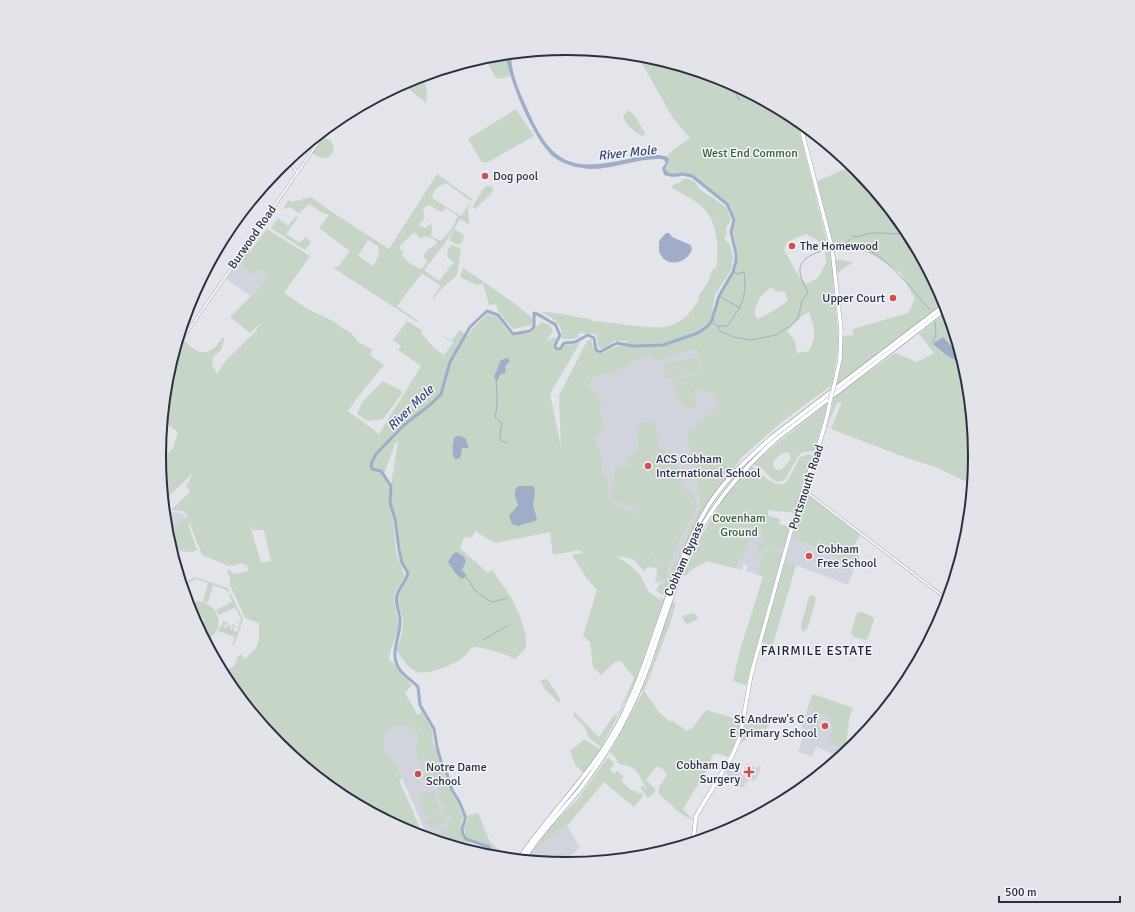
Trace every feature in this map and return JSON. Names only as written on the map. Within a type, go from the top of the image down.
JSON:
[{"type":"highway","name":"Cobham Bypass","points":[[521,854],[593,765],[623,716],[645,662],[674,579],[690,540],[711,502],[734,474],[772,437],[940,309]]},
{"type":"highway","name":"Cobham Bypass","points":[[527,855],[547,827],[590,776],[613,740],[628,712],[646,671],[694,541],[713,509],[725,493],[755,458],[775,440],[941,312]]},
{"type":"main road","name":"Portsmouth Road","points":[[694,836],[696,816],[730,759],[740,737],[750,678],[803,489],[821,441],[840,359],[842,336],[832,248],[802,131]]},
{"type":"street","name":"Burwood Road","points":[[186,334],[319,141]]},
{"type":"street","points":[[292,165],[297,173]]},
{"type":"street","points":[[803,489],[943,596]]},
{"type":"shaded area","points":[[242,257],[267,275],[251,296],[226,279]]},
{"type":"shaded area","name":"ACS Cobham International School","points":[[697,349],[702,373],[694,389],[713,393],[718,406],[696,426],[686,432],[701,504],[665,582],[658,583],[655,582],[657,568],[645,534],[646,516],[620,508],[608,496],[608,478],[602,475],[603,456],[595,437],[605,429],[600,412],[602,402],[589,385],[594,376],[617,372],[632,362],[649,355],[656,361]]},
{"type":"shaded area","points":[[768,510],[768,516],[780,519],[779,524],[791,527],[775,580],[746,571],[748,565],[743,565],[742,570],[737,569],[738,562],[751,534]]},
{"type":"shaded area","points":[[171,512],[181,513],[187,518],[173,528]]},
{"type":"shaded area","name":"Cobham Free School","points":[[792,537],[855,567],[848,585],[785,561]]},
{"type":"shaded area","name":"St Andrew's C of E Primary School","points":[[813,694],[853,708],[849,719],[846,745],[835,755],[816,747],[812,756],[798,752],[805,731],[801,726]]},
{"type":"shaded area","name":"Notre Dame School","points":[[392,720],[412,721],[418,730],[457,830],[435,834],[425,830],[399,770],[385,751],[386,731]]},
{"type":"shaded area","points":[[747,763],[757,768],[759,766],[761,767],[757,779],[754,781],[749,779],[744,787],[740,787],[734,783],[725,772],[729,766],[741,774]]},
{"type":"shaded area","points":[[567,826],[580,847],[569,857],[532,855],[538,847]]},
{"type":"green space","points":[[507,59],[511,76],[497,79],[488,64]]},
{"type":"green space","name":"West End Common","points":[[641,62],[696,76],[745,96],[799,129],[827,242],[835,260],[853,263],[845,267],[833,278],[839,344],[832,385],[783,421],[742,457],[703,510],[678,559],[666,596],[656,590],[660,584],[665,582],[701,504],[686,432],[696,426],[718,406],[713,393],[694,389],[697,407],[688,409],[678,400],[673,380],[702,373],[697,349],[656,361],[649,355],[632,362],[617,372],[594,376],[589,385],[602,402],[600,412],[605,429],[595,438],[603,456],[602,475],[608,478],[608,496],[620,508],[644,515],[626,505],[617,503],[611,495],[616,465],[627,467],[627,461],[630,457],[639,451],[637,423],[654,422],[659,445],[662,449],[675,457],[678,469],[683,477],[683,488],[692,493],[696,502],[696,508],[682,533],[664,578],[658,580],[658,566],[647,538],[657,568],[649,567],[644,571],[633,559],[616,556],[630,565],[640,575],[649,592],[660,600],[661,598],[664,599],[636,680],[601,747],[589,738],[584,726],[573,715],[574,712],[599,737],[614,715],[617,716],[634,678],[621,661],[615,662],[601,675],[593,667],[590,642],[583,636],[597,590],[585,576],[572,555],[582,553],[580,550],[553,555],[550,532],[495,543],[475,531],[472,538],[464,537],[460,548],[488,573],[492,570],[511,598],[522,621],[526,648],[515,659],[495,651],[474,647],[470,649],[463,658],[438,670],[425,672],[415,671],[405,662],[396,650],[402,634],[403,618],[396,600],[397,595],[407,578],[399,550],[395,519],[390,498],[388,499],[393,519],[396,552],[405,577],[394,597],[398,630],[391,648],[389,660],[393,662],[402,675],[412,685],[405,693],[417,715],[422,712],[432,730],[433,743],[438,754],[439,765],[444,773],[451,792],[458,803],[463,817],[460,829],[461,833],[465,840],[472,845],[439,836],[433,834],[448,828],[446,819],[452,820],[450,816],[445,817],[435,782],[429,778],[425,779],[424,777],[426,773],[431,773],[430,767],[428,766],[427,759],[422,759],[424,753],[420,753],[424,768],[422,769],[415,745],[418,746],[419,744],[419,737],[417,732],[409,734],[409,732],[413,730],[409,725],[391,726],[386,731],[385,751],[403,778],[399,780],[420,829],[390,816],[367,803],[323,774],[284,740],[249,700],[228,669],[234,665],[238,656],[241,654],[245,659],[256,648],[259,640],[259,623],[245,618],[230,585],[230,577],[227,571],[228,569],[234,574],[248,571],[247,565],[242,563],[229,566],[202,555],[190,524],[188,524],[197,550],[192,552],[180,551],[177,548],[173,528],[187,518],[187,515],[183,511],[171,510],[190,492],[186,485],[192,474],[169,496],[166,456],[173,448],[178,432],[168,424],[174,378],[184,340],[188,345],[196,350],[207,352],[213,349],[222,338],[225,337],[221,350],[213,357],[212,364],[217,374],[226,360],[253,334],[262,322],[250,333],[230,317],[255,292],[267,275],[257,268],[254,274],[238,262],[247,250],[250,251],[267,229],[310,256],[284,293],[306,308],[335,322],[343,329],[347,330],[358,342],[372,349],[371,355],[367,353],[384,365],[348,411],[379,434],[421,366],[398,350],[401,346],[393,340],[407,321],[423,331],[421,333],[433,347],[444,355],[453,343],[452,341],[441,336],[452,340],[460,330],[468,336],[472,329],[487,314],[497,317],[511,335],[531,333],[541,322],[550,325],[553,331],[546,342],[554,337],[556,339],[553,344],[555,351],[560,351],[565,345],[575,344],[581,341],[550,394],[561,448],[559,396],[587,341],[591,339],[594,350],[600,354],[629,341],[614,341],[607,347],[600,349],[598,346],[597,336],[595,334],[579,333],[578,337],[574,339],[562,339],[560,326],[542,311],[590,319],[595,322],[598,321],[655,327],[670,326],[687,316],[699,299],[698,297],[708,282],[713,269],[716,268],[717,238],[713,223],[703,207],[672,188],[673,185],[684,179],[689,179],[696,183],[698,188],[726,207],[731,220],[726,228],[727,234],[724,238],[730,245],[733,257],[731,270],[715,295],[712,311],[735,269],[738,257],[733,231],[735,221],[727,203],[692,175],[681,173],[671,175],[667,173],[665,169],[669,160],[668,154],[690,138],[673,118]],"holes":[[[806,234],[820,242],[825,252],[826,263],[818,278],[806,284],[798,275],[784,250],[787,242]],[[771,287],[776,291],[785,292],[788,301],[775,310],[757,319],[754,312],[760,297]],[[809,312],[813,323],[814,336],[809,351],[797,353],[795,341],[787,331],[802,316]],[[398,441],[391,485],[386,481],[386,475],[384,474],[395,444]],[[248,519],[252,530],[264,530],[271,561],[261,562]]]},
{"type":"green space","points":[[424,82],[427,92],[426,103],[408,88]]},
{"type":"green space","points":[[516,109],[534,136],[488,162],[482,162],[468,139]]},
{"type":"green space","points":[[629,110],[637,119],[645,134],[643,136],[634,131],[624,119],[623,116]]},
{"type":"green space","points":[[324,137],[331,141],[334,149],[327,158],[319,157],[312,153]]},
{"type":"green space","points":[[847,168],[851,172],[886,212],[901,233],[927,279],[939,306],[837,385],[843,336],[853,335],[853,329],[908,313],[915,299],[901,273],[878,258],[858,248],[837,248],[833,245],[816,182]]},
{"type":"green space","points":[[437,174],[472,199],[468,209],[469,224],[460,219],[445,243],[424,270],[439,281],[454,262],[447,257],[448,249],[452,245],[461,249],[457,275],[438,292],[432,301],[434,295],[441,286],[422,273],[397,306],[418,321],[417,322],[332,267],[338,267],[350,251],[319,228],[329,215],[309,204],[299,213],[290,207],[283,209],[288,200],[292,202],[311,197],[389,249]],"holes":[[[446,183],[471,201],[461,216],[432,198],[438,187]],[[429,205],[441,212],[446,208],[458,216],[451,230],[441,241],[431,236],[431,224],[425,228],[419,225],[425,217],[423,208]],[[414,232],[421,239],[424,236],[432,238],[438,243],[427,250],[423,257],[428,261],[421,269],[409,263],[401,254],[403,253],[402,250],[400,250],[400,246]],[[368,240],[378,246],[379,255],[373,266],[358,256]]]},
{"type":"green space","points":[[484,187],[493,187],[492,193],[475,209],[473,207],[482,190],[484,190]]},
{"type":"green space","points":[[296,216],[298,217],[286,234],[300,243],[305,237],[311,242],[305,250],[271,228],[278,218],[288,226]]},
{"type":"green space","points":[[454,229],[464,235],[463,241],[458,245],[449,240]]},
{"type":"green space","points":[[463,268],[524,311],[532,318],[532,325],[513,329],[498,311],[496,304],[489,305],[483,284],[476,285],[460,277]]},
{"type":"green space","points":[[943,315],[955,352],[965,404],[968,430],[967,482],[938,468],[904,457],[831,429],[841,401],[837,403],[828,424],[829,428],[827,427],[834,397],[895,353],[917,362],[934,353],[919,334]]},
{"type":"green space","points":[[695,358],[699,364],[700,372],[665,379],[665,363]]},
{"type":"green space","points":[[383,381],[403,392],[383,419],[368,421],[357,414],[362,402]]},
{"type":"green space","points":[[828,403],[815,451],[803,452],[798,456],[786,478],[782,481],[779,482],[773,480],[762,469],[753,464]],"holes":[[[785,452],[789,453],[791,459],[781,470],[776,470],[773,465],[775,460]]]},
{"type":"green space","name":"Covenham Ground","points":[[809,454],[813,456],[801,488],[795,513],[768,510],[768,516],[780,519],[779,524],[791,527],[783,549],[769,548],[767,542],[762,539],[762,532],[764,529],[760,527],[758,534],[751,534],[743,558],[741,557],[738,562],[737,569],[707,561],[693,569],[685,576],[683,575],[700,538],[724,498],[751,466],[770,481],[784,484],[788,480],[800,457]]},
{"type":"green space","points":[[804,492],[860,535],[851,551],[860,556],[855,567],[792,537]]},
{"type":"green space","points":[[763,542],[767,544],[768,548],[764,550],[762,556],[755,552],[757,545]]},
{"type":"green space","points":[[771,550],[782,552],[775,580],[778,581],[785,561],[796,565],[772,648],[759,640],[746,685],[733,681],[740,650],[763,577],[759,575],[760,571],[757,569],[759,568],[764,555]]},
{"type":"green space","points":[[195,577],[228,588],[229,592],[228,593],[226,590],[213,585],[208,602],[203,601],[208,583],[196,579],[188,584],[187,581]]},
{"type":"green space","points":[[229,594],[231,594],[243,619],[234,645],[232,646],[235,637],[218,631],[219,626],[222,627],[223,621],[228,623],[225,624],[224,628],[226,628],[227,625],[235,625],[236,622],[239,622],[240,619],[239,623],[236,623],[233,630],[237,632],[241,619],[235,607],[219,615],[216,610],[232,602]]},
{"type":"green space","points":[[811,595],[816,599],[808,627],[805,631],[803,631],[801,630],[801,626],[809,597]]},
{"type":"green space","points":[[198,601],[211,606],[218,617],[219,623],[217,629],[210,638],[203,623],[203,618],[201,617],[194,602]]},
{"type":"green space","points":[[672,602],[676,603],[670,624],[644,691],[659,712],[670,722],[671,720],[687,731],[692,728],[706,710],[731,717],[740,724],[735,745],[728,757],[714,754],[711,758],[711,763],[683,809],[692,819],[679,812],[659,794],[659,787],[667,775],[663,769],[657,766],[646,780],[655,789],[655,792],[648,798],[640,788],[643,785],[645,789],[646,788],[636,771],[630,767],[619,764],[610,752],[643,692],[642,691],[654,660]]},
{"type":"green space","points":[[861,612],[872,616],[874,620],[868,638],[865,640],[854,637],[851,634],[856,615]]},
{"type":"green space","points":[[693,613],[698,619],[688,624],[685,623],[682,616]]},
{"type":"green space","points":[[547,679],[560,700],[559,703],[544,688],[540,680]]},
{"type":"green space","points":[[813,694],[853,708],[849,719],[846,744],[843,747],[830,744],[832,739],[829,737],[834,728],[828,719],[829,716],[807,710]]},
{"type":"green space","points":[[746,718],[772,722],[765,730],[763,728],[741,743]]},
{"type":"green space","points":[[585,739],[600,749],[584,773],[576,766],[570,751]]},
{"type":"green space","points":[[608,757],[614,763],[610,770],[614,774],[617,771],[624,777],[621,781],[632,791],[635,790],[639,794],[641,792],[643,796],[634,807],[604,782],[567,826],[538,847],[532,855],[530,855],[552,825],[577,800]]},
{"type":"green space","points":[[434,791],[441,813],[427,817],[425,816],[419,798],[420,795]]},
{"type":"green space","points":[[443,813],[446,823],[429,828],[426,819]]},
{"type":"green space","points":[[478,813],[490,842],[498,851],[492,850],[488,845],[470,839],[466,836],[464,827],[468,820],[466,816]]},
{"type":"water","points":[[511,59],[518,86],[531,117],[540,134],[550,147],[560,156],[571,162],[598,164],[650,155],[659,155],[668,157],[669,160],[665,169],[668,172],[672,174],[681,173],[681,176],[672,177],[664,175],[662,168],[666,163],[662,159],[644,160],[599,169],[590,169],[572,166],[555,158],[539,139],[531,125],[517,94],[507,60]]},
{"type":"water","points":[[666,233],[669,233],[672,237],[691,245],[692,250],[685,259],[670,262],[662,257],[659,251],[659,241]]},
{"type":"water","points":[[943,337],[954,350],[957,361],[946,355],[933,344]]},
{"type":"water","points":[[508,358],[510,361],[505,366],[506,372],[500,375],[497,381],[494,377],[500,362],[501,360]]},
{"type":"water","points":[[457,436],[465,438],[469,448],[462,448],[461,456],[458,459],[455,459],[453,454],[453,446],[454,438]]},
{"type":"water","points":[[518,486],[533,486],[535,490],[533,505],[537,520],[518,526],[512,524],[509,516],[518,505],[515,493]]},
{"type":"water","points":[[456,552],[463,556],[466,561],[462,570],[467,576],[462,579],[456,574],[448,562],[452,555]]},
{"type":"waterway","points":[[736,92],[739,100]]},
{"type":"waterway","name":"River Mole","points":[[490,849],[489,847],[466,839],[463,834],[462,828],[465,816],[442,765],[434,729],[420,705],[418,687],[400,670],[395,658],[400,627],[396,598],[408,573],[402,563],[399,550],[395,519],[390,503],[391,486],[381,471],[372,469],[371,464],[376,454],[404,425],[431,404],[441,394],[450,362],[470,327],[487,311],[498,315],[513,334],[530,331],[534,327],[534,313],[537,314],[555,324],[560,335],[555,345],[556,349],[560,349],[564,343],[575,342],[588,335],[594,338],[596,350],[600,352],[617,343],[633,346],[663,345],[698,333],[708,326],[712,320],[719,296],[733,272],[736,261],[731,232],[734,220],[727,204],[692,176],[682,174],[678,175]]},
{"type":"waterway","points":[[841,247],[854,236],[859,237],[870,233],[902,234]]},
{"type":"waterway","points":[[837,247],[859,247],[879,257],[898,273],[930,310]]},
{"type":"waterway","points":[[711,322],[718,326],[720,331],[733,337],[751,340],[776,335],[790,326],[798,318],[802,301],[808,292],[800,275],[802,263],[806,258],[829,248]]},
{"type":"waterway","points":[[719,326],[727,326],[740,307],[744,295],[744,272],[738,274],[733,272]]},
{"type":"waterway","points":[[719,296],[740,308]]},
{"type":"waterway","points":[[933,343],[936,334],[935,322]]},
{"type":"waterway","points":[[496,380],[497,403],[495,417],[502,423],[500,434],[501,441],[507,443]]},
{"type":"waterway","points":[[466,577],[476,591],[489,600],[493,602],[507,598]]},
{"type":"waterway","points":[[483,640],[507,626]]},
{"type":"place","name":"Dog pool","points":[[485,176]]},
{"type":"place","name":"The Homewood","points":[[792,246]]},
{"type":"place","name":"Upper Court","points":[[893,298]]},
{"type":"place","name":"ACS Cobham International School","points":[[648,466]]},
{"type":"place","name":"Cobham Free School","points":[[809,556]]},
{"type":"place","name":"St Andrew's C of E Primary School","points":[[825,726]]},
{"type":"place","name":"Cobham Day Surgery","points":[[749,772]]},
{"type":"place","name":"Notre Dame School","points":[[418,774]]},
{"type":"district","name":"FAIRMILE ESTATE","points":[[817,650]]}]
